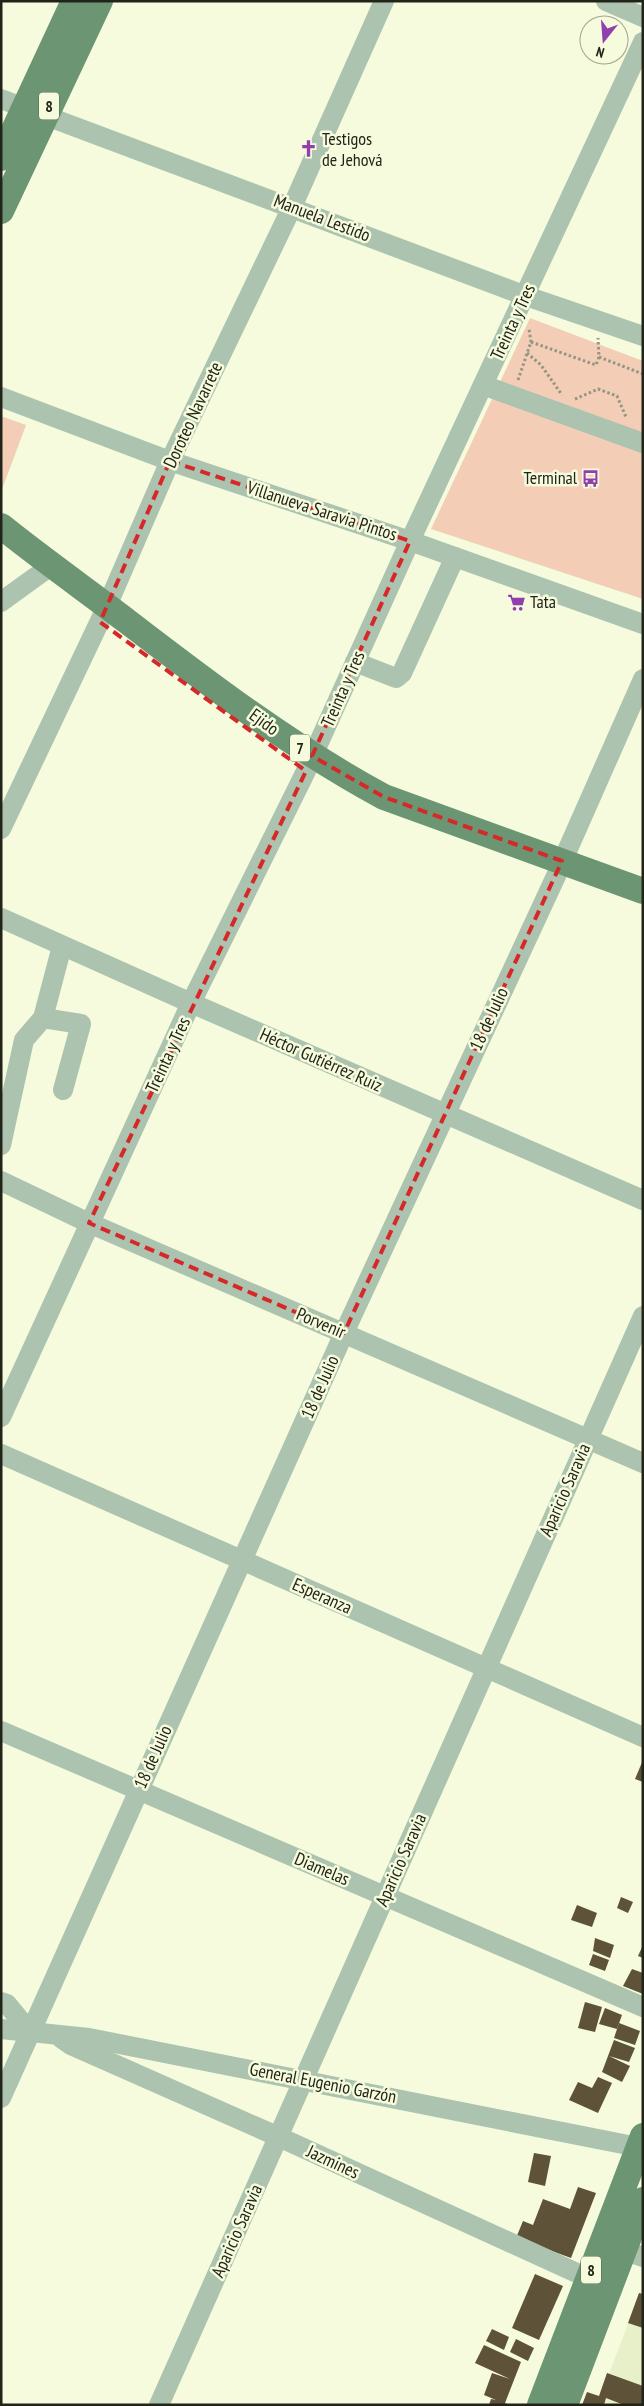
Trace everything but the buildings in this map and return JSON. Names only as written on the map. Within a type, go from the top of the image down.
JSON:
[{"type":"main road","name":"8","points":[[1,158],[74,1]]},
{"type":"main road","name":"8","points":[[1,211],[24,107],[100,1]]},
{"type":"main road","name":"Ejido","points":[[1,526],[45,570]]},
{"type":"main road","name":"Ejido","points":[[1,545],[45,570],[104,614],[185,666],[309,763],[384,797],[559,869],[643,908]]},
{"type":"main road","name":"Ejido","points":[[559,869],[643,891]]},
{"type":"main road","name":"8","points":[[623,2250],[641,2144]]},
{"type":"main road","name":"8","points":[[540,2405],[599,2283],[623,2250],[643,2200]]},
{"type":"main road","name":"8","points":[[564,2405],[599,2283]]},
{"type":"street","name":"Doroteo Navarrete","points":[[1,829],[104,614],[170,461],[292,207],[384,1]]},
{"type":"street","points":[[606,1],[643,17]]},
{"type":"street","name":"Treinta y Tres","points":[[1,1417],[9,1379],[89,1223],[192,1003],[309,763],[410,541],[643,42]]},
{"type":"street","name":"Manuela Lestido","points":[[24,107],[526,296],[643,336]]},
{"type":"street","points":[[484,385],[643,443]]},
{"type":"street","name":"Villanueva Saravia Pintos","points":[[1,397],[170,461],[410,541],[643,624]]},
{"type":"street","points":[[355,662],[389,677],[396,678],[402,673],[455,557]]},
{"type":"street","points":[[1,602],[45,570]]},
{"type":"street","name":"18 de Julio","points":[[1,2098],[344,1333],[559,869],[643,679]]},
{"type":"street","name":"Héctor Gutiérrez Ruiz","points":[[1,918],[643,1200]]},
{"type":"street","points":[[1,1146],[24,1040],[43,1018],[62,946]]},
{"type":"street","points":[[43,1018],[81,1024],[62,1090]]},
{"type":"street","name":"Porvenir","points":[[1,1181],[89,1223],[643,1463]]},
{"type":"street","name":"Aparicio Saravia","points":[[159,2405],[279,2137],[484,1668],[643,1316]]},
{"type":"street","name":"Esperanza","points":[[1,1454],[643,1737]]},
{"type":"street","name":"Diamelas","points":[[1,1731],[643,2007]]},
{"type":"street","points":[[1,2002],[7,2004],[30,2032]]},
{"type":"street","name":"General Eugenio Garzón","points":[[1,2029],[89,2038],[641,2144]]},
{"type":"street","name":"Jazmines","points":[[56,2035],[71,2046],[279,2137],[599,2283]]},
{"type":"path","points":[[512,396],[531,342],[596,365],[598,333]]},
{"type":"path","points":[[598,357],[643,374]]},
{"type":"path","points":[[567,403],[598,389],[617,396],[628,422]]},
{"type":"highlighted area","points":[[170,461],[410,541],[312,756],[384,797],[562,861],[344,1333],[89,1223],[306,771],[100,622]]},
{"type":"shaded area","points":[[530,318],[643,361],[643,599],[431,529]]},
{"type":"shaded area","points":[[1,416],[26,425],[1,492]]},
{"type":"shaded area","points":[[643,2285],[643,2405],[597,2405]]},
{"type":"place","name":"Testigos de Jehová","points":[[308,149]]},
{"type":"place","name":"Terminal","points":[[591,478]]},
{"type":"place","name":"Tata","points":[[516,602]]}]
